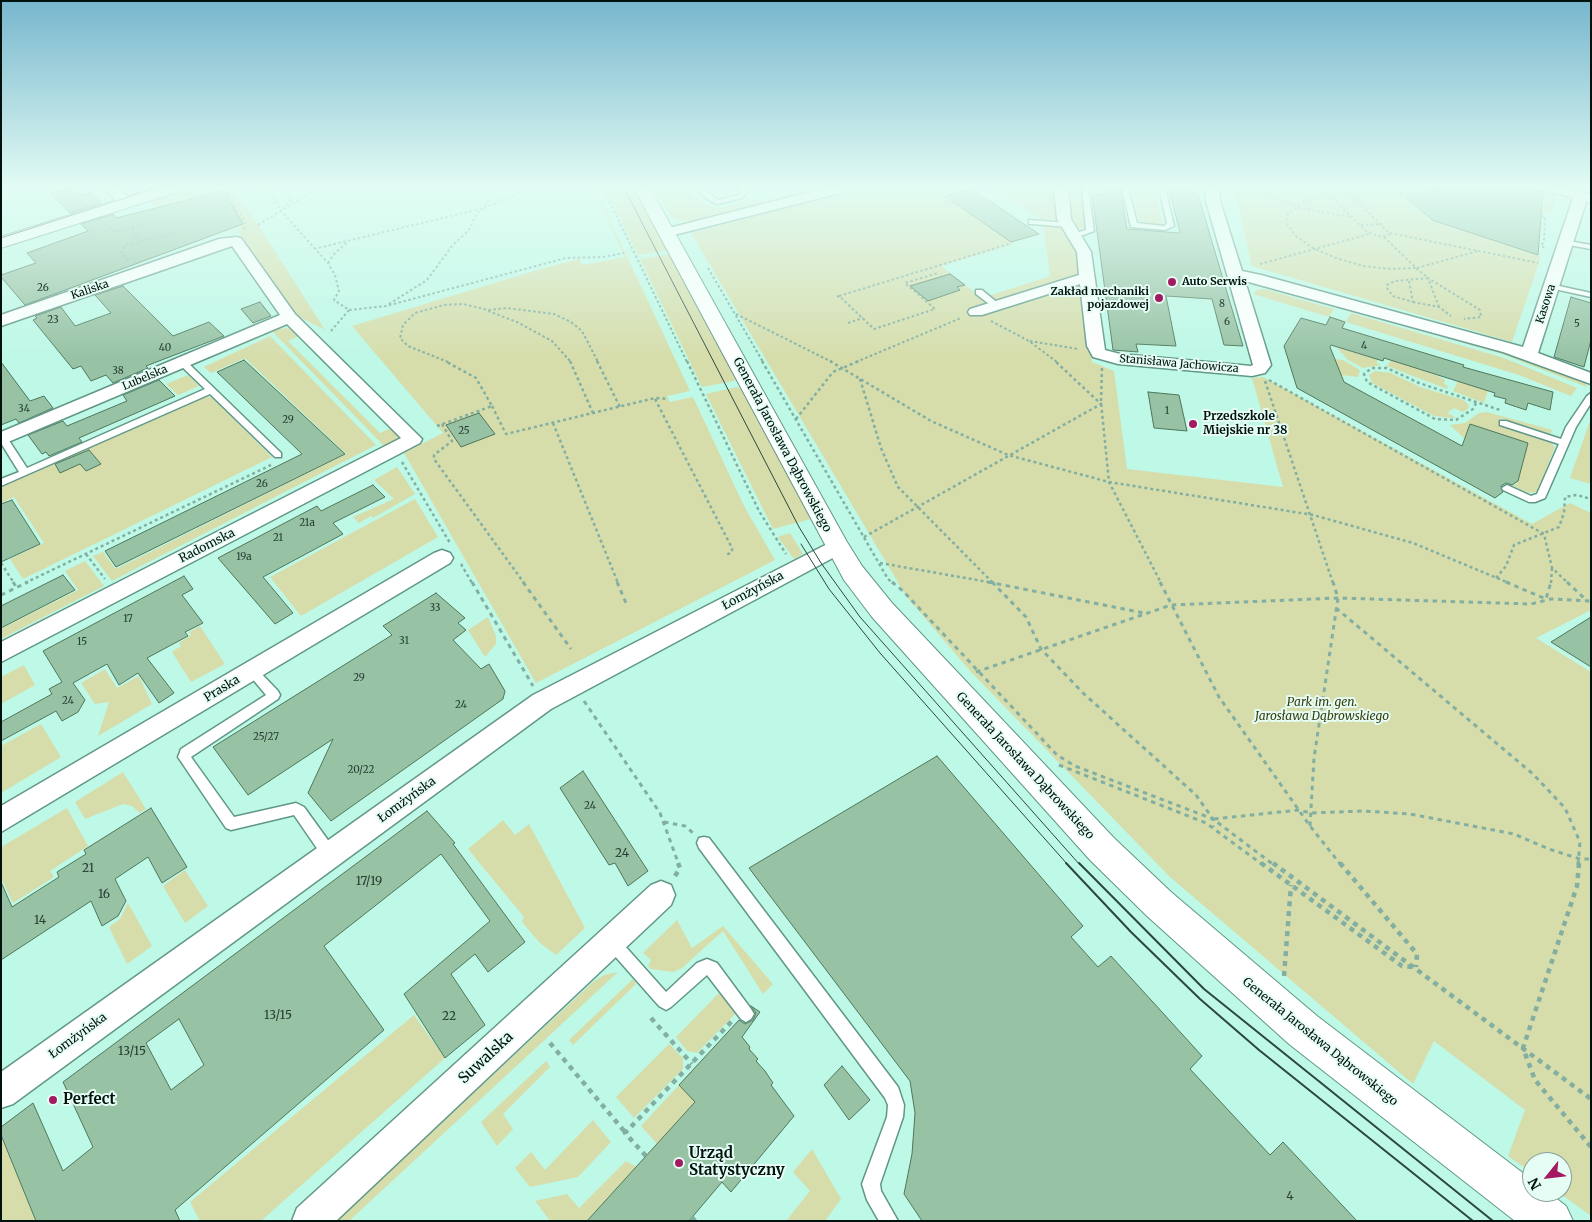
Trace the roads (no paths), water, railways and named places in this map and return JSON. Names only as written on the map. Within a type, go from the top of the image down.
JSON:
[{"type":"street","name":"Kaliska","points":[[1,321],[221,245]]},
{"type":"street","name":"Kaliska","points":[[232,245],[289,317]]},
{"type":"street","name":"Generała Jarosława Dąbrowskiego","points":[[673,245],[861,554],[882,610],[1102,849],[1159,904],[1310,1036],[1390,1100],[1551,1221]]},
{"type":"street","points":[[976,312],[1087,277],[1084,252],[1080,245]]},
{"type":"street","points":[[1226,245],[1235,273],[1350,303],[1529,355],[1591,379]]},
{"type":"street","name":"Kasowa","points":[[1529,355],[1565,245]]},
{"type":"street","name":"Stanisława Jachowicza","points":[[1087,277],[1099,357],[1105,356],[1118,359],[1252,371],[1259,369],[1262,365],[1235,273]]},
{"type":"street","name":"Lubelska","points":[[2,438],[289,317]]},
{"type":"street","name":"Radomska","points":[[1,653],[413,439],[289,317]]},
{"type":"street","name":"Łomżyńska","points":[[1,1092],[542,702],[798,567],[861,554]]},
{"type":"street","name":"Praska","points":[[1,820],[451,555]]},
{"type":"street","name":"Suwalska","points":[[310,1221],[661,895]]},
{"type":"lane","points":[[1553,286],[1591,295]]},
{"type":"lane","points":[[979,292],[996,305]]},
{"type":"lane","points":[[182,362],[278,455]]},
{"type":"lane","points":[[1,483],[211,390]]},
{"type":"lane","points":[[1507,488],[1529,499],[1535,499],[1540,496],[1564,442],[1591,396]]},
{"type":"lane","points":[[1503,423],[1564,442]]},
{"type":"lane","points":[[2,438],[25,473]]},
{"type":"lane","points":[[252,671],[274,694],[272,697],[186,753],[184,757],[231,824],[296,809],[300,811],[330,855]]},
{"type":"lane","points":[[704,843],[892,1093],[896,1105],[895,1117],[871,1184],[873,1194],[889,1221]]},
{"type":"lane","points":[[612,941],[664,1001],[666,1002],[702,968],[707,967],[712,968],[744,1012]]},
{"type":"tram line","points":[[653,245],[799,527],[821,563],[860,617],[1080,865]]},
{"type":"tram line","points":[[801,544],[829,589],[880,653],[1068,865]]},
{"type":"tram line","points":[[1066,863],[1131,932],[1200,999],[1259,1050],[1473,1221]]},
{"type":"tram line","points":[[1079,863],[1204,989],[1493,1221]]},
{"type":"place","name":"Auto Serwis","points":[[1172,282]]},
{"type":"place","name":"Zakład mechaniki pojazdowej","points":[[1159,298]]},
{"type":"place","name":"Przedszkole Miejskie nr 38","points":[[1193,424]]},
{"type":"place","name":"Perfect","points":[[53,1100]]},
{"type":"place","name":"Urząd Statystyczny","points":[[679,1163]]},
{"type":"park label","name":"Park im. gen. Jarosława Dąbrowskiego","points":[[1322,710]]}]
